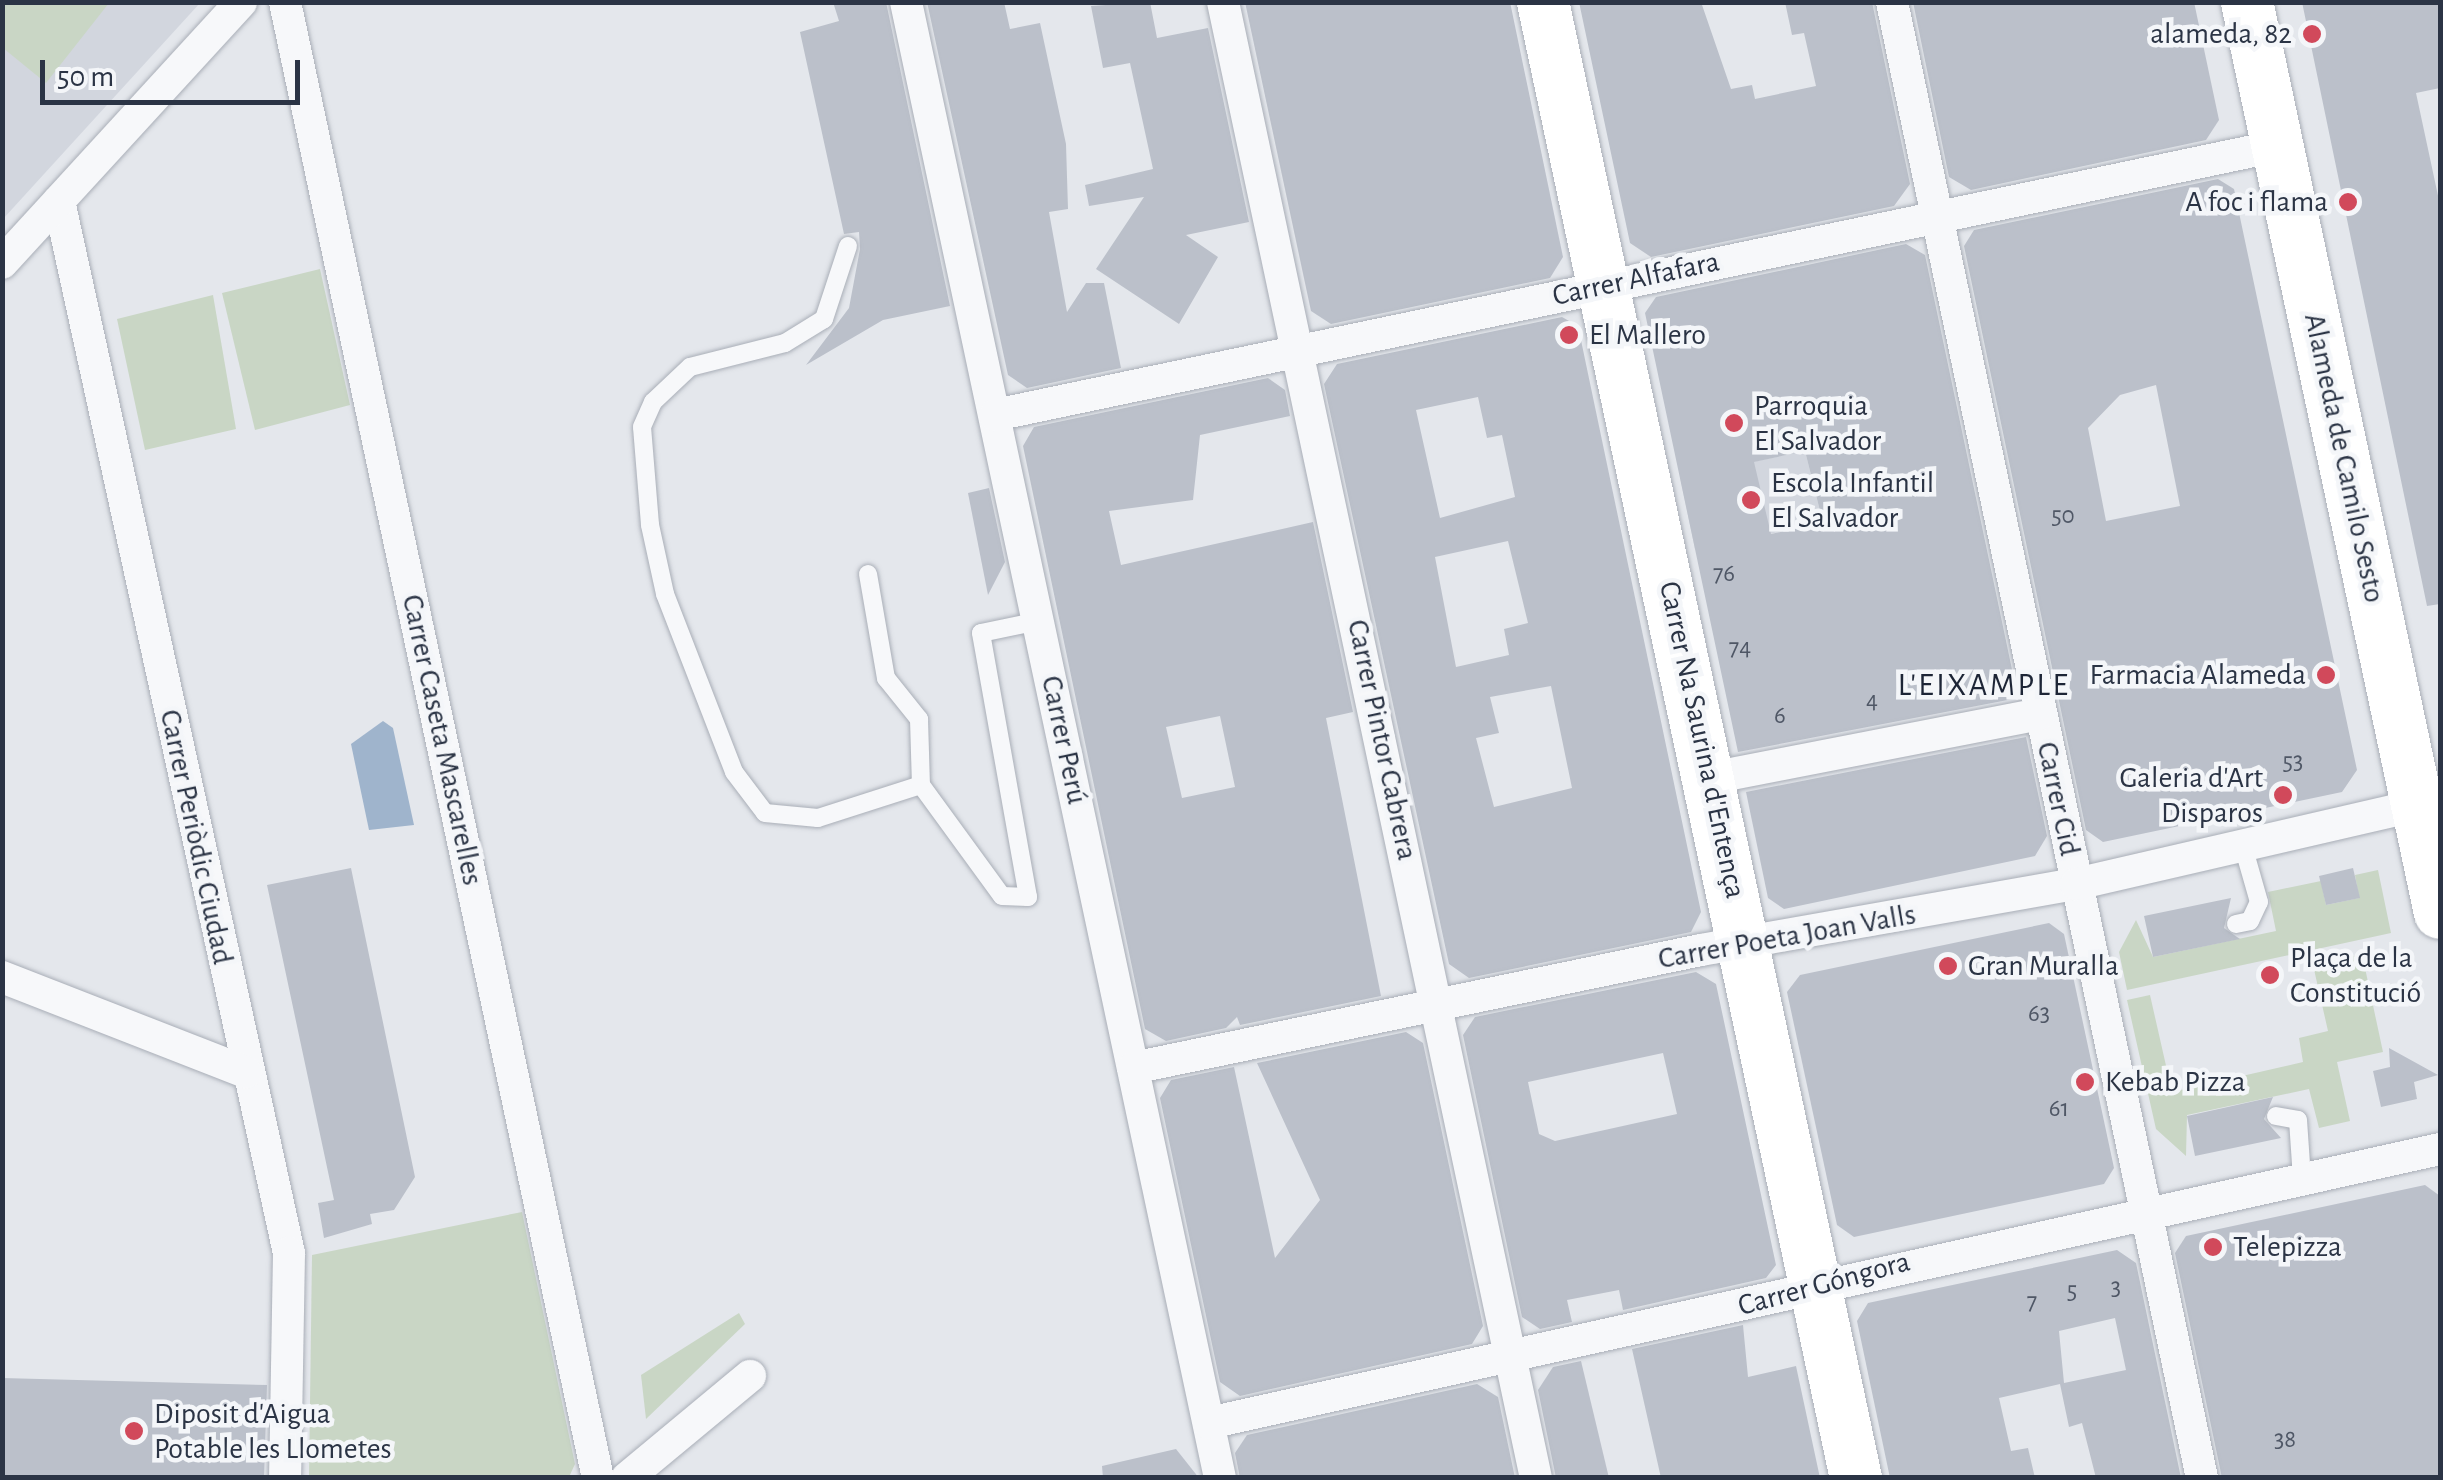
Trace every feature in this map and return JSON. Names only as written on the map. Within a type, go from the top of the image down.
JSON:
[{"type":"main road","name":"Carrer Na Saurina d'Entença","points":[[1543,2],[1711,778],[1856,1478]]},
{"type":"main road","name":"Alameda de Camilo Sesto","points":[[2246,2],[2430,802],[2440,913]]},
{"type":"street","points":[[2,263],[241,2]]},
{"type":"street","name":"Carrer Caseta Mascarelles","points":[[285,2],[598,1478]]},
{"type":"street","name":"Carrer Perú","points":[[906,2],[1220,1478]]},
{"type":"street","name":"Carrer Pintor Cabrera","points":[[1224,2],[1536,1478]]},
{"type":"street","name":"Carrer Cid","points":[[1892,2],[2202,1478]]},
{"type":"street","name":"Carrer Alfafara","points":[[995,414],[2277,146]]},
{"type":"street","name":"Carrer Periòdic Ciudad","points":[[60,201],[246,1072],[289,1253],[285,1478]]},
{"type":"street","points":[[1711,778],[2040,714]]},
{"type":"street","name":"Carrer Poeta Joan Valls","points":[[1133,1068],[1437,1003],[2076,884],[2430,802]]},
{"type":"street","points":[[2,977],[246,1072]]},
{"type":"street","name":"Carrer Góngora","points":[[1209,1423],[1512,1358],[2146,1212],[2440,1150]]},
{"type":"street","points":[[627,1478],[750,1376]]},
{"type":"lane","points":[[848,246],[824,319],[785,343],[690,367],[652,402],[642,438],[650,525],[665,594],[734,772],[766,813],[818,818],[921,785]]},
{"type":"lane","points":[[868,574],[886,678],[919,719],[921,785],[988,883],[1002,896],[1028,897],[980,633],[1039,621]]},
{"type":"lane","points":[[2236,924],[2250,921],[2259,902],[2243,846]]},
{"type":"lane","points":[[2276,1116],[2298,1120],[2302,1179]]},
{"type":"shaded area","points":[[3,3],[200,3],[3,219]]},
{"type":"shaded area","name":"Escola Infantil El Salvador","points":[[1805,451],[1823,523],[1695,549],[1680,477]]},
{"type":"green space","points":[[109,2],[46,83],[3,48],[2,3]]},
{"type":"green space","points":[[320,269],[350,405],[255,430],[222,293]]},
{"type":"green space","points":[[213,295],[236,429],[145,450],[117,319]]},
{"type":"green space","points":[[2378,870],[2391,933],[2127,990],[2119,952],[2136,920],[2153,957],[2276,931],[2268,892],[2321,881],[2326,905],[2359,898],[2355,875]]},
{"type":"green space","points":[[2362,954],[2383,1052],[2337,1062],[2350,1121],[2319,1128],[2309,1089],[2187,1115],[2186,1156],[2156,1129],[2127,1000],[2150,995],[2172,1092],[2303,1062],[2299,1038],[2328,1031],[2313,965]]},
{"type":"green space","points":[[522,1212],[575,1464],[569,1477],[309,1477],[312,1255]]},
{"type":"green space","points":[[739,1313],[745,1324],[646,1419],[641,1375]]},
{"type":"water","points":[[383,721],[393,728],[414,825],[369,830],[351,744]]},
{"type":"building","points":[[833,2],[886,2],[950,306],[883,320],[806,365],[849,308],[860,249],[859,232],[844,234],[800,32],[839,21]]},
{"type":"building","points":[[927,2],[1004,2],[1010,29],[1040,23],[1066,144],[1068,209],[1049,212],[1067,312],[1086,283],[1104,283],[1121,368],[1027,388],[1008,375]]},
{"type":"building","points":[[1150,2],[1157,38],[1208,28],[1249,222],[1186,235],[1218,257],[1179,324],[1096,269],[1144,197],[1089,206],[1085,185],[1153,169],[1130,63],[1103,68],[1091,6]]},
{"type":"building","points":[[1245,2],[1510,2],[1563,257],[1550,278],[1331,324],[1311,311]]},
{"type":"building","points":[[1579,2],[1701,2],[1731,89],[1752,85],[1755,99],[1816,86],[1804,33],[1792,35],[1785,2],[1872,2],[1910,184],[1894,206],[1651,257],[1630,243]]},
{"type":"building","points":[[1913,2],[2194,2],[2219,120],[2206,140],[1971,190],[1949,177]]},
{"type":"building","points":[[2302,2],[2440,2],[2440,88],[2416,93],[2440,205],[2440,604],[2427,606]]},
{"type":"building","points":[[2218,179],[2234,189],[2357,770],[2342,792],[2103,842],[2086,830],[1964,246],[1974,230]],"holes":[[[2156,385],[2180,506],[2106,521],[2088,428],[2120,395]]]},
{"type":"building","points":[[1906,244],[1925,255],[2018,698],[1738,752],[1645,313],[1656,297]],"holes":[[[1805,451],[1823,523],[1771,534],[1754,462]]]},
{"type":"building","points":[[1562,317],[1578,326],[1701,912],[1691,932],[1469,978],[1449,964],[1324,384],[1337,364]],"holes":[[[1478,397],[1487,438],[1502,435],[1515,497],[1440,518],[1416,410]],[[1508,541],[1528,623],[1504,629],[1509,655],[1456,667],[1435,557]],[[1551,686],[1572,788],[1494,807],[1476,738],[1499,733],[1490,697]]]},
{"type":"building","points":[[1268,378],[1285,390],[1290,416],[1200,435],[1193,500],[1109,511],[1121,565],[1313,522],[1353,712],[1326,718],[1381,996],[1240,1025],[1237,1017],[1226,1028],[1166,1041],[1145,1029],[1023,446],[1034,427]],"holes":[[[1220,716],[1235,787],[1182,798],[1166,727]]]},
{"type":"building","points":[[989,488],[1005,562],[988,595],[968,493]]},
{"type":"building","points":[[2026,737],[2047,836],[2035,856],[1784,909],[1768,898],[1746,792]]},
{"type":"building","points":[[351,868],[415,1177],[394,1210],[370,1214],[372,1224],[324,1238],[318,1203],[334,1200],[267,885]]},
{"type":"building","points":[[2353,868],[2360,898],[2326,905],[2319,876]]},
{"type":"building","points":[[2231,898],[2224,928],[2240,939],[2153,957],[2144,916]]},
{"type":"building","points":[[2049,923],[2064,934],[2114,1168],[2104,1184],[1854,1237],[1837,1225],[1787,992],[1800,975]]},
{"type":"building","points":[[1696,972],[1716,984],[1776,1265],[1766,1278],[1623,1310],[1619,1290],[1567,1300],[1572,1322],[1540,1329],[1522,1317],[1463,1035],[1475,1017]],"holes":[[[1663,1053],[1677,1114],[1555,1141],[1539,1134],[1528,1082]]]},
{"type":"building","points":[[1406,1032],[1423,1043],[1483,1326],[1472,1344],[1240,1396],[1220,1382],[1160,1098],[1171,1080],[1234,1067],[1275,1258],[1320,1200],[1257,1063]]},
{"type":"building","points":[[2389,1048],[2438,1075],[2414,1082],[2417,1099],[2381,1107],[2373,1071],[2390,1067]]},
{"type":"building","points":[[2273,1097],[2264,1119],[2281,1138],[2195,1156],[2187,1116]]},
{"type":"building","points":[[2425,1185],[2440,1196],[2440,1478],[2222,1478],[2175,1253],[2186,1236]]},
{"type":"building","points":[[2117,1250],[2136,1263],[2181,1478],[2096,1478],[2082,1423],[2069,1427],[2060,1384],[1999,1398],[2011,1451],[2028,1448],[2035,1478],[1890,1478],[1857,1321],[1868,1303]],"holes":[[[2115,1318],[2126,1370],[2064,1383],[2059,1331]]]},
{"type":"building","points":[[1743,1325],[1748,1377],[1796,1366],[1820,1478],[1661,1478],[1632,1349]]},
{"type":"building","points":[[1581,1361],[1609,1478],[1556,1478],[1538,1390],[1553,1367]]},
{"type":"building","name":"Diposit d'Aigua Potable les Llometes","points":[[2,1378],[267,1385],[264,1478],[2,1478]]},
{"type":"building","points":[[1477,1384],[1498,1397],[1515,1478],[1240,1478],[1235,1453],[1247,1435]]},
{"type":"building","points":[[1176,1449],[1199,1478],[1103,1478],[1102,1466]]},
{"type":"place","name":"alameda, 82","points":[[2312,34]]},
{"type":"place","name":"A foc i flama","points":[[2348,202]]},
{"type":"place","name":"El Mallero","points":[[1569,335]]},
{"type":"place","name":"Parroquia El Salvador","points":[[1734,423]]},
{"type":"place","name":"Escola Infantil El Salvador","points":[[1751,500]]},
{"type":"place","name":"Farmacia Alameda","points":[[2326,675]]},
{"type":"place","name":"Galeria d'Art Disparos","points":[[2283,795]]},
{"type":"place","name":"Gran Muralla","points":[[1948,966]]},
{"type":"place","name":"Plaça de la Constitució","points":[[2270,975]]},
{"type":"place","name":"Kebab Pizza","points":[[2085,1082]]},
{"type":"place","name":"Telepizza","points":[[2213,1247]]},
{"type":"place","name":"Diposit d'Aigua Potable les Llometes","points":[[134,1431]]},
{"type":"district","name":"L'EIXAMPLE","points":[[1984,685]]}]
